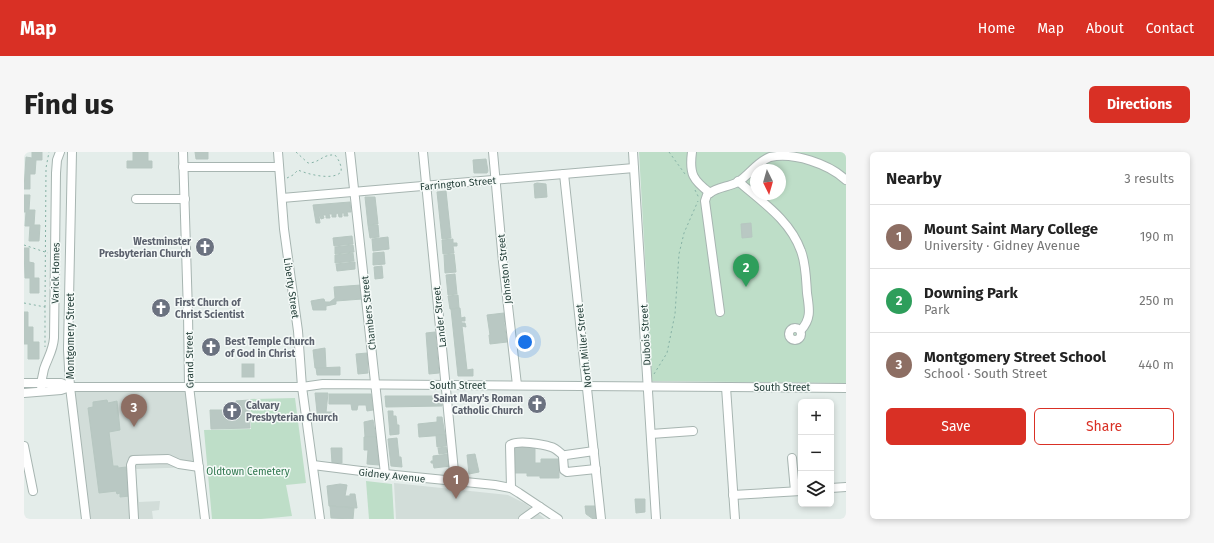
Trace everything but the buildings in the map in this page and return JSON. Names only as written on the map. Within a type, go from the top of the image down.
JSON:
[{"type":"street","name":"Varick Homes","points":[[41,387],[44,370],[53,349],[56,173],[57,160],[60,152]]},
{"type":"street","name":"Montgomery Street","points":[[72,152],[68,349],[70,387],[86,519]]},
{"type":"street","name":"Grand Street","points":[[183,152],[189,386],[205,519]]},
{"type":"street","name":"Liberty Street","points":[[278,152],[284,229],[298,331],[302,387],[314,466],[320,519]]},
{"type":"street","name":"Chambers Street","points":[[350,152],[385,474]]},
{"type":"street","name":"Lander Street","points":[[423,152],[425,186],[455,482]]},
{"type":"street","name":"Johnston Street","points":[[493,152],[517,385]]},
{"type":"street","name":"Dubois Street","points":[[633,152],[656,519]]},
{"type":"street","points":[[692,152],[693,177],[706,190],[707,195],[706,201],[720,312]]},
{"type":"street","points":[[706,190],[738,181],[770,157],[781,155],[794,155],[817,161],[835,171],[846,180]]},
{"type":"street","points":[[184,167],[279,167]]},
{"type":"street","name":"Farrington Street","points":[[282,198],[634,168]]},
{"type":"street","name":"North Miller Street","points":[[564,174],[601,519]]},
{"type":"street","points":[[738,181],[785,222],[795,237],[801,251],[809,311],[808,321],[801,330]]},
{"type":"street","points":[[136,199],[185,199]]},
{"type":"street","name":"South Street","points":[[24,383],[61,390],[70,387],[302,387],[323,384],[846,388]]},
{"type":"street","name":"South Street","points":[[24,392],[41,387]]},
{"type":"street","points":[[726,387],[735,519]]},
{"type":"street","points":[[651,434],[693,431]]},
{"type":"street","points":[[511,488],[509,453],[510,445],[514,442],[552,447],[564,456]]},
{"type":"street","points":[[24,446],[32,491]]},
{"type":"street","points":[[564,456],[566,454],[594,450]]},
{"type":"street","points":[[564,456],[564,470],[567,472],[596,469]]},
{"type":"street","points":[[733,495],[798,491],[792,458]]},
{"type":"street","points":[[134,518],[131,465],[133,460],[168,459],[179,464],[199,467]]},
{"type":"street","name":"Gidney Avenue","points":[[314,466],[511,488],[558,519]]},
{"type":"street","points":[[834,488],[846,487]]},
{"type":"street","points":[[523,519],[540,506]]},
{"type":"path","points":[[44,352],[46,168],[49,152]]},
{"type":"path","points":[[296,152],[308,163],[317,162],[323,156],[335,155],[338,152]]},
{"type":"path","points":[[669,152],[685,175]]},
{"type":"path","points":[[286,178],[293,175],[298,170],[304,173],[324,177],[337,176],[341,172],[341,169],[339,160],[335,155]]},
{"type":"path","points":[[693,186],[699,199]]},
{"type":"path","points":[[653,376],[666,353],[675,314],[679,254],[684,233],[699,199],[706,190]]},
{"type":"path","points":[[24,245],[45,251],[55,256]]},
{"type":"path","points":[[24,303],[45,307]]},
{"type":"shaded area","points":[[189,386],[199,467],[135,469],[139,502],[160,501],[159,510],[152,511],[153,519],[86,519],[70,387]]},
{"type":"shaded area","points":[[394,483],[508,495],[526,504],[545,519],[396,519]]},
{"type":"green space","points":[[639,152],[846,152],[846,383],[652,381]]},
{"type":"green space","name":"Oldtown Cemetery","points":[[295,398],[306,483],[286,485],[292,516],[261,519],[212,519],[204,430],[251,429],[250,399]]},
{"type":"green space","points":[[366,481],[392,484],[394,519],[369,519]]},
{"type":"place","name":"Westminster Presbyterian Church","points":[[205,247]]},
{"type":"place","name":"Downing Park","points":[[746,287]]},
{"type":"place","name":"First Church of Christ Scientist","points":[[161,308]]},
{"type":"place","name":"Best Temple Church of God in Christ","points":[[211,347]]},
{"type":"place","name":"Saint Mary's Roman Catholic Church","points":[[537,404]]},
{"type":"place","name":"Calvary Presbyterian Church","points":[[232,411]]},
{"type":"place","name":"Montgomery Street School","points":[[134,427]]},
{"type":"place","name":"Mount Saint Mary College","points":[[456,499]]}]
